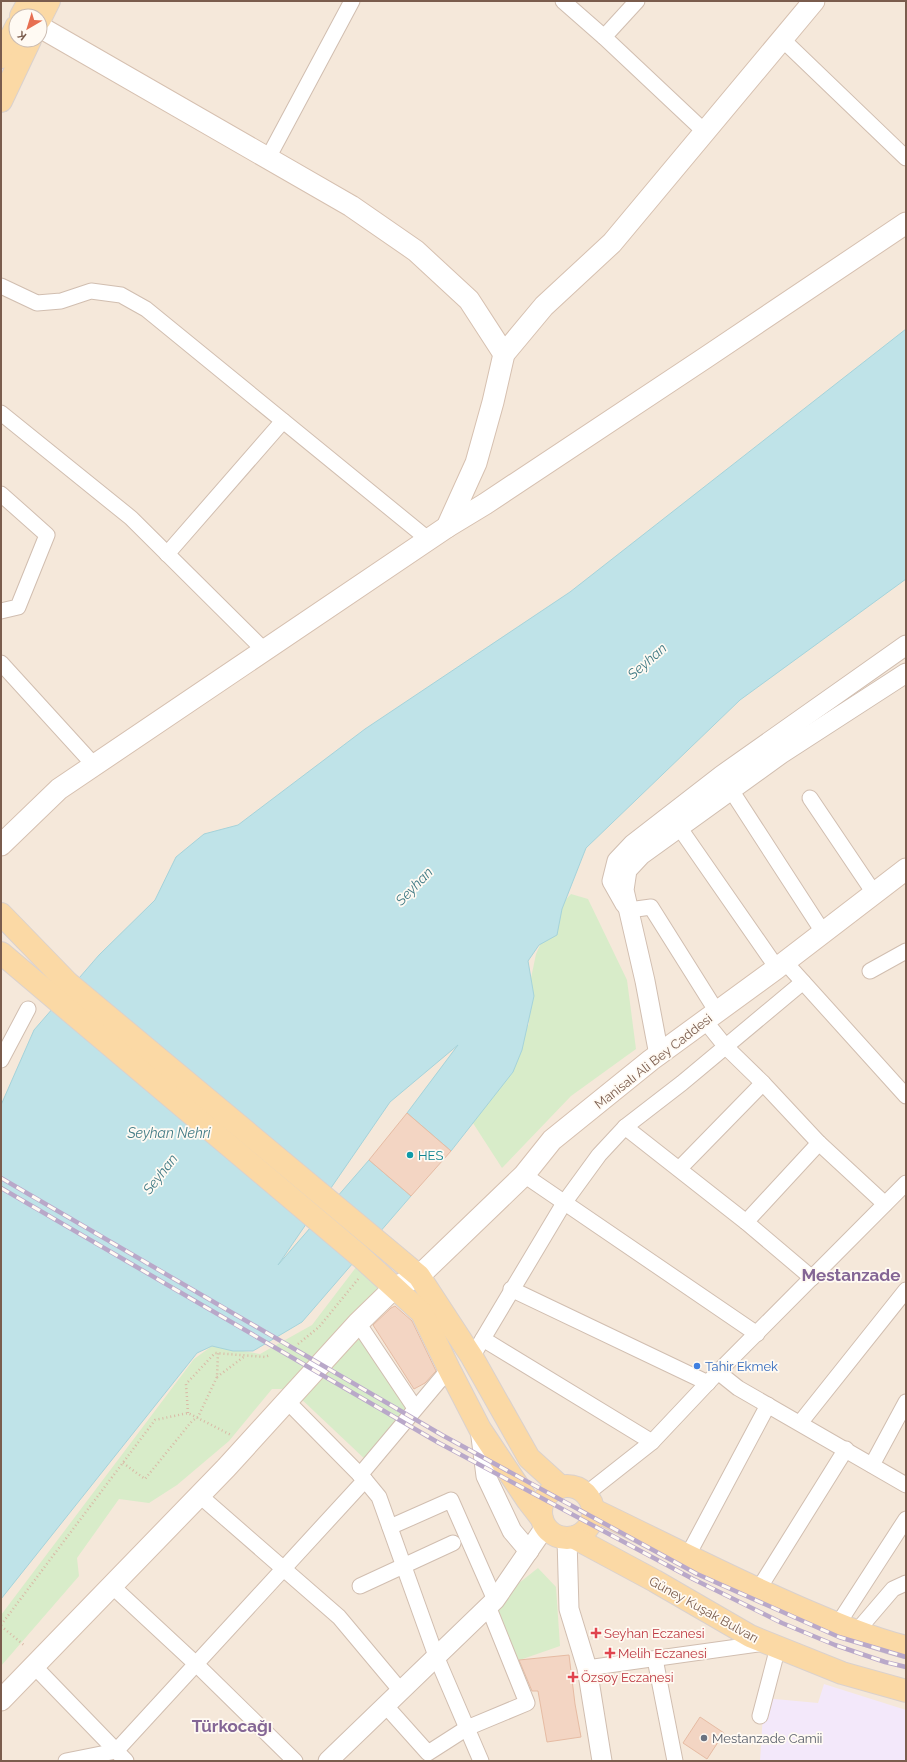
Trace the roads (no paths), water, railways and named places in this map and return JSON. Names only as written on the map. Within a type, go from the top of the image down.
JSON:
[{"type":"main road","points":[[447,527],[476,462],[493,402],[504,354],[544,306],[612,242],[814,1]]},
{"type":"main road","points":[[48,32],[351,206],[416,251],[469,300],[504,354]]},
{"type":"main road","points":[[1,57],[8,43]]},
{"type":"main road","points":[[1,101],[26,48]]},
{"type":"main road","points":[[1,845],[59,789],[447,527],[666,384],[906,223]]},
{"type":"main road","name":"Manisalı Ali Bey Caddesi","points":[[1,1700],[199,1495],[358,1323],[395,1287],[419,1276],[524,1175],[552,1140],[658,1055],[781,965],[906,869]]},
{"type":"main road","points":[[1,914],[61,990],[361,1266],[395,1287],[422,1312],[449,1370],[480,1429],[551,1533],[558,1537],[571,1538],[583,1534],[590,1527],[593,1519],[590,1502]]},
{"type":"main road","points":[[1,953],[61,990],[419,1276],[477,1348],[529,1458],[561,1487]]},
{"type":"main road","points":[[544,1523],[542,1507],[546,1496],[553,1490],[561,1487],[574,1487],[590,1502],[688,1555],[758,1590],[847,1628],[906,1647]]},
{"type":"main road","name":"Güney Kuşak Bulvarı","points":[[571,1538],[655,1581],[750,1636],[842,1673],[906,1691]]},
{"type":"street","points":[[268,158],[352,1]]},
{"type":"street","points":[[562,1],[604,37],[705,132]]},
{"type":"street","points":[[604,37],[637,1]]},
{"type":"street","points":[[782,39],[906,158]]},
{"type":"street","points":[[1,286],[37,303],[61,301],[91,291],[121,295],[146,309],[429,540]]},
{"type":"street","points":[[1,413],[131,518],[264,650]]},
{"type":"street","points":[[167,554],[283,421]]},
{"type":"street","points":[[1,494],[47,535],[18,607],[1,611]]},
{"type":"street","points":[[629,910],[612,882],[617,861],[633,844],[722,775],[906,645]]},
{"type":"street","points":[[1,663],[94,765]]},
{"type":"street","points":[[658,1055],[645,981],[624,890],[627,870],[641,855],[781,754],[906,673]]},
{"type":"street","points":[[731,790],[823,932]]},
{"type":"street","points":[[810,798],[874,893]]},
{"type":"street","points":[[679,827],[781,965],[803,982],[906,1096]]},
{"type":"street","points":[[629,910],[651,907],[711,1016],[726,1047],[763,1083],[819,1143],[885,1204]]},
{"type":"street","points":[[870,971],[904,957]]},
{"type":"street","points":[[652,1442],[477,1348],[564,1203],[599,1155],[625,1127],[726,1047],[803,982]]},
{"type":"street","points":[[1,1060],[28,1009]]},
{"type":"street","points":[[679,1169],[763,1083]]},
{"type":"street","points":[[625,1127],[746,1222],[812,1278]]},
{"type":"street","points":[[746,1222],[819,1143]]},
{"type":"street","points":[[524,1175],[757,1334]]},
{"type":"street","points":[[590,1502],[652,1442],[718,1372],[906,1183]]},
{"type":"street","points":[[512,1289],[708,1383]]},
{"type":"street","points":[[800,1423],[906,1290]]},
{"type":"street","points":[[358,1323],[415,1408]]},
{"type":"street","points":[[66,1761],[121,1756],[196,1664],[283,1569],[362,1478],[415,1408],[449,1370]]},
{"type":"street","points":[[718,1372],[738,1388],[906,1484]]},
{"type":"street","points":[[287,1401],[379,1497],[436,1656],[481,1761]]},
{"type":"street","points":[[688,1555],[768,1405]]},
{"type":"street","points":[[872,1465],[905,1407]]},
{"type":"street","points":[[480,1429],[486,1476],[512,1531],[529,1551]]},
{"type":"street","points":[[758,1590],[846,1449]]},
{"type":"street","points":[[199,1495],[339,1617],[401,1691]]},
{"type":"street","points":[[385,1705],[428,1754],[467,1728],[527,1703],[491,1603],[451,1500],[390,1527]]},
{"type":"street","points":[[847,1628],[906,1519]]},
{"type":"street","points":[[328,1761],[491,1603],[529,1551],[544,1523]]},
{"type":"street","points":[[571,1538],[569,1609],[586,1668],[602,1761]]},
{"type":"street","points":[[360,1586],[453,1543]]},
{"type":"street","points":[[847,1628],[893,1589],[906,1583]]},
{"type":"street","points":[[112,1586],[196,1664],[295,1761]]},
{"type":"street","points":[[586,1668],[773,1645],[760,1716]]},
{"type":"street","points":[[655,1659],[675,1761]]},
{"type":"street","points":[[34,1666],[121,1756]]},
{"type":"water","points":[[906,329],[906,579],[740,700],[586,848],[562,909],[557,935],[539,945],[528,961],[534,996],[522,1050],[513,1072],[451,1151],[407,1113],[458,1045],[390,1102],[278,1265],[369,1160],[411,1196],[302,1322],[253,1351],[233,1351],[212,1346],[197,1353],[1,1599],[1,1105],[34,1030],[99,955],[155,900],[176,857],[204,834],[238,825],[365,729],[570,592]]},
{"type":"railway","points":[[1,1178],[442,1435],[697,1574],[839,1637],[906,1657]]},
{"type":"railway","points":[[1,1188],[439,1443],[693,1579],[782,1623],[835,1645],[885,1662],[906,1667]]},
{"type":"place","name":"HES","points":[[410,1155]]},
{"type":"place","name":"Tahir Ekmek","points":[[697,1366]]},
{"type":"place","name":"Seyhan Eczanesi","points":[[596,1633]]},
{"type":"place","name":"Melih Eczanesi","points":[[610,1653]]},
{"type":"place","name":"Özsoy Eczanesi","points":[[573,1677]]},
{"type":"place","name":"Mestanzade Camii","points":[[704,1738]]},
{"type":"district","name":"Mestanzade","points":[[851,1275]]},
{"type":"district","name":"Türkocağı","points":[[232,1726]]},
{"type":"water label","name":"Seyhan","points":[[647,661]]},
{"type":"water label","name":"Seyhan","points":[[414,886]]},
{"type":"water label","name":"Seyhan Nehri","points":[[169,1133]]},
{"type":"water label","name":"Seyhan","points":[[160,1174]]}]
